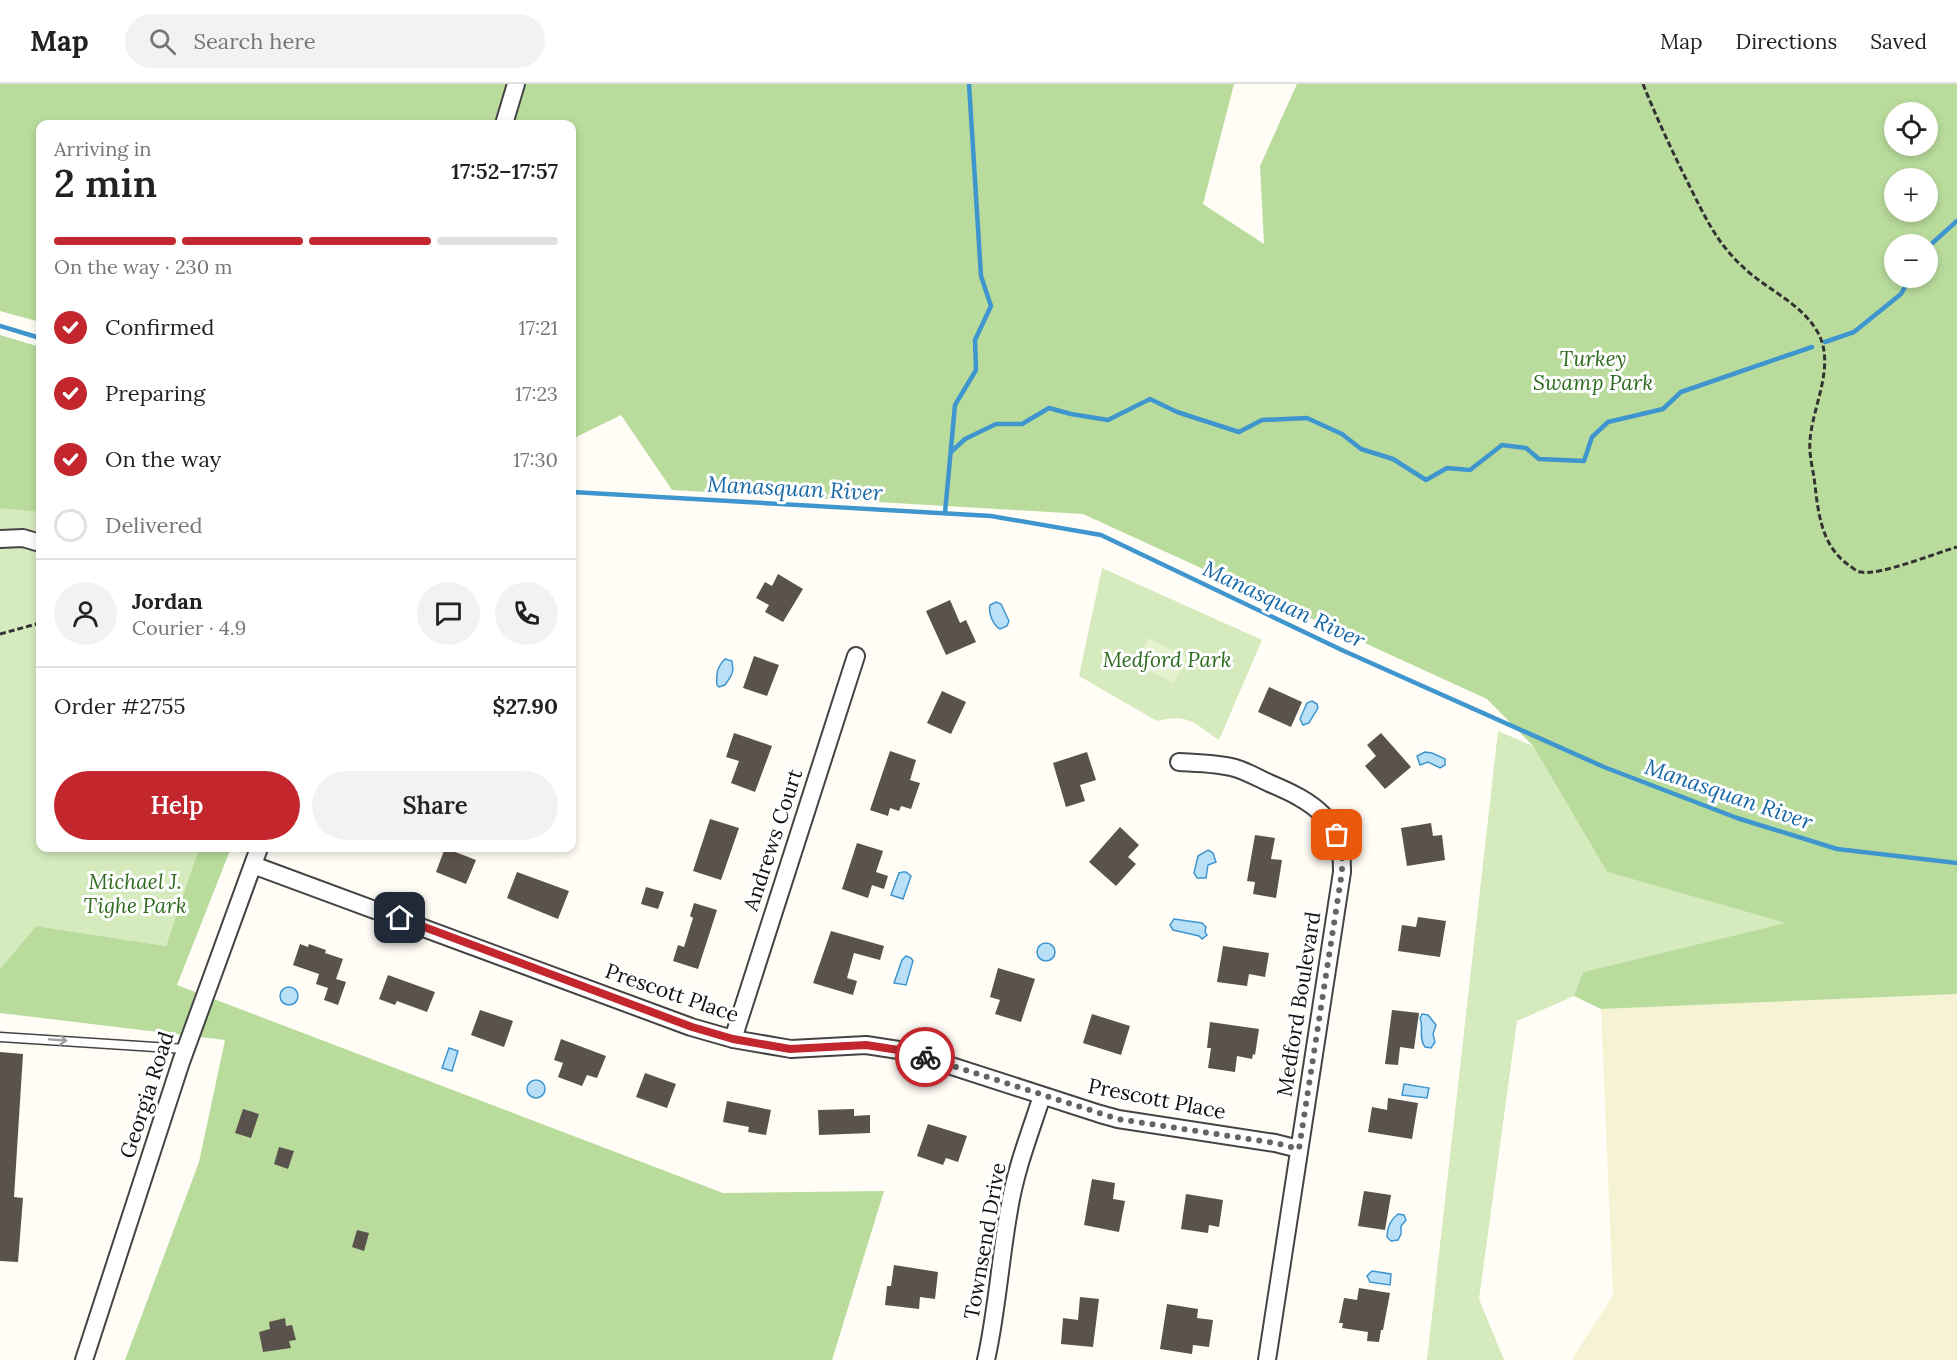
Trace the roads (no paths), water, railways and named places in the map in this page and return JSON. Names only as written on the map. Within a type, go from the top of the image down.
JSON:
[{"type":"street","points":[[505,120],[516,84]]},
{"type":"street","points":[[0,539],[23,538],[36,542]]},
{"type":"street","name":"Andrews Court","points":[[733,1039],[856,656]]},
{"type":"street","name":"Medford Boulevard","points":[[1179,762],[1234,768],[1309,801],[1322,812],[1337,835],[1342,856],[1342,872],[1267,1360]]},
{"type":"street","name":"Georgia Road","points":[[84,1360],[186,1049],[258,852]]},
{"type":"street","name":"Prescott Place","points":[[253,865],[692,1027],[733,1039],[790,1049],[866,1045],[888,1048],[947,1064],[1118,1119],[1275,1143],[1299,1149]]},
{"type":"street","name":"Townsend Drive","points":[[986,1360],[1009,1209],[1019,1168],[1042,1096]]},
{"type":"lane","points":[[0,1037],[186,1049]]},
{"type":"water","points":[[996,602],[1001,604],[1009,621],[1007,626],[1000,629],[990,615],[990,605]]},
{"type":"water","points":[[725,659],[732,661],[733,670],[725,685],[719,687],[717,685],[718,671]]},
{"type":"water","points":[[1312,701],[1317,704],[1318,708],[1309,723],[1303,725],[1300,719],[1307,703]]},
{"type":"water","points":[[1425,752],[1445,759],[1445,765],[1440,768],[1428,762],[1420,765],[1417,756]]},
{"type":"water","points":[[1208,850],[1213,853],[1216,862],[1208,865],[1206,878],[1197,878],[1194,873],[1198,856]]},
{"type":"water","points":[[906,872],[911,876],[903,899],[891,895],[899,873]]},
{"type":"water","points":[[1174,919],[1202,923],[1206,927],[1207,935],[1202,939],[1199,936],[1173,930],[1170,925]]},
{"type":"water","points":[[1046,943],[1052,946],[1055,952],[1052,958],[1046,961],[1040,958],[1037,952],[1040,946]]},
{"type":"water","points":[[906,956],[913,961],[906,985],[894,983],[902,960]]},
{"type":"water","points":[[289,987],[295,990],[298,996],[295,1002],[289,1005],[283,1002],[280,996],[283,990]]},
{"type":"water","points":[[1422,1014],[1428,1015],[1436,1025],[1433,1034],[1435,1042],[1431,1048],[1423,1044],[1420,1018]]},
{"type":"water","points":[[449,1048],[458,1051],[452,1071],[442,1068]]},
{"type":"water","points":[[536,1080],[542,1083],[545,1089],[542,1095],[536,1098],[530,1095],[527,1089],[530,1083]]},
{"type":"water","points":[[1404,1084],[1429,1088],[1427,1098],[1402,1095]]},
{"type":"water","points":[[1398,1214],[1404,1215],[1406,1220],[1401,1226],[1398,1240],[1391,1241],[1387,1237],[1388,1227]]},
{"type":"water","points":[[1372,1271],[1391,1274],[1390,1285],[1370,1282],[1367,1276]]},
{"type":"waterway","points":[[945,513],[955,405],[976,370],[975,340],[991,306],[981,276],[969,84]]},
{"type":"waterway","points":[[1938,238],[1957,221]]},
{"type":"waterway","points":[[1825,342],[1854,332],[1901,294],[1904,288]]},
{"type":"waterway","name":"Manasquan River","points":[[0,326],[36,337]]},
{"type":"waterway","points":[[951,452],[965,439],[996,424],[1022,424],[1049,408],[1108,420],[1150,399],[1177,412],[1239,432],[1262,420],[1307,418],[1342,434],[1361,449],[1393,459],[1426,480],[1447,468],[1470,470],[1502,445],[1526,448],[1539,459],[1584,461],[1592,437],[1608,422],[1663,409],[1681,392],[1812,347]]},
{"type":"waterway","name":"Manasquan River","points":[[576,492],[991,516],[1101,535],[1344,651],[1604,767],[1737,818],[1837,849],[1957,863]]},
{"type":"park label","name":"Turkey Swamp Park","points":[[1593,371]]},
{"type":"park label","name":"Medford Park","points":[[1167,660]]},
{"type":"park label","name":"Michael J. Tighe Park","points":[[135,894]]}]
